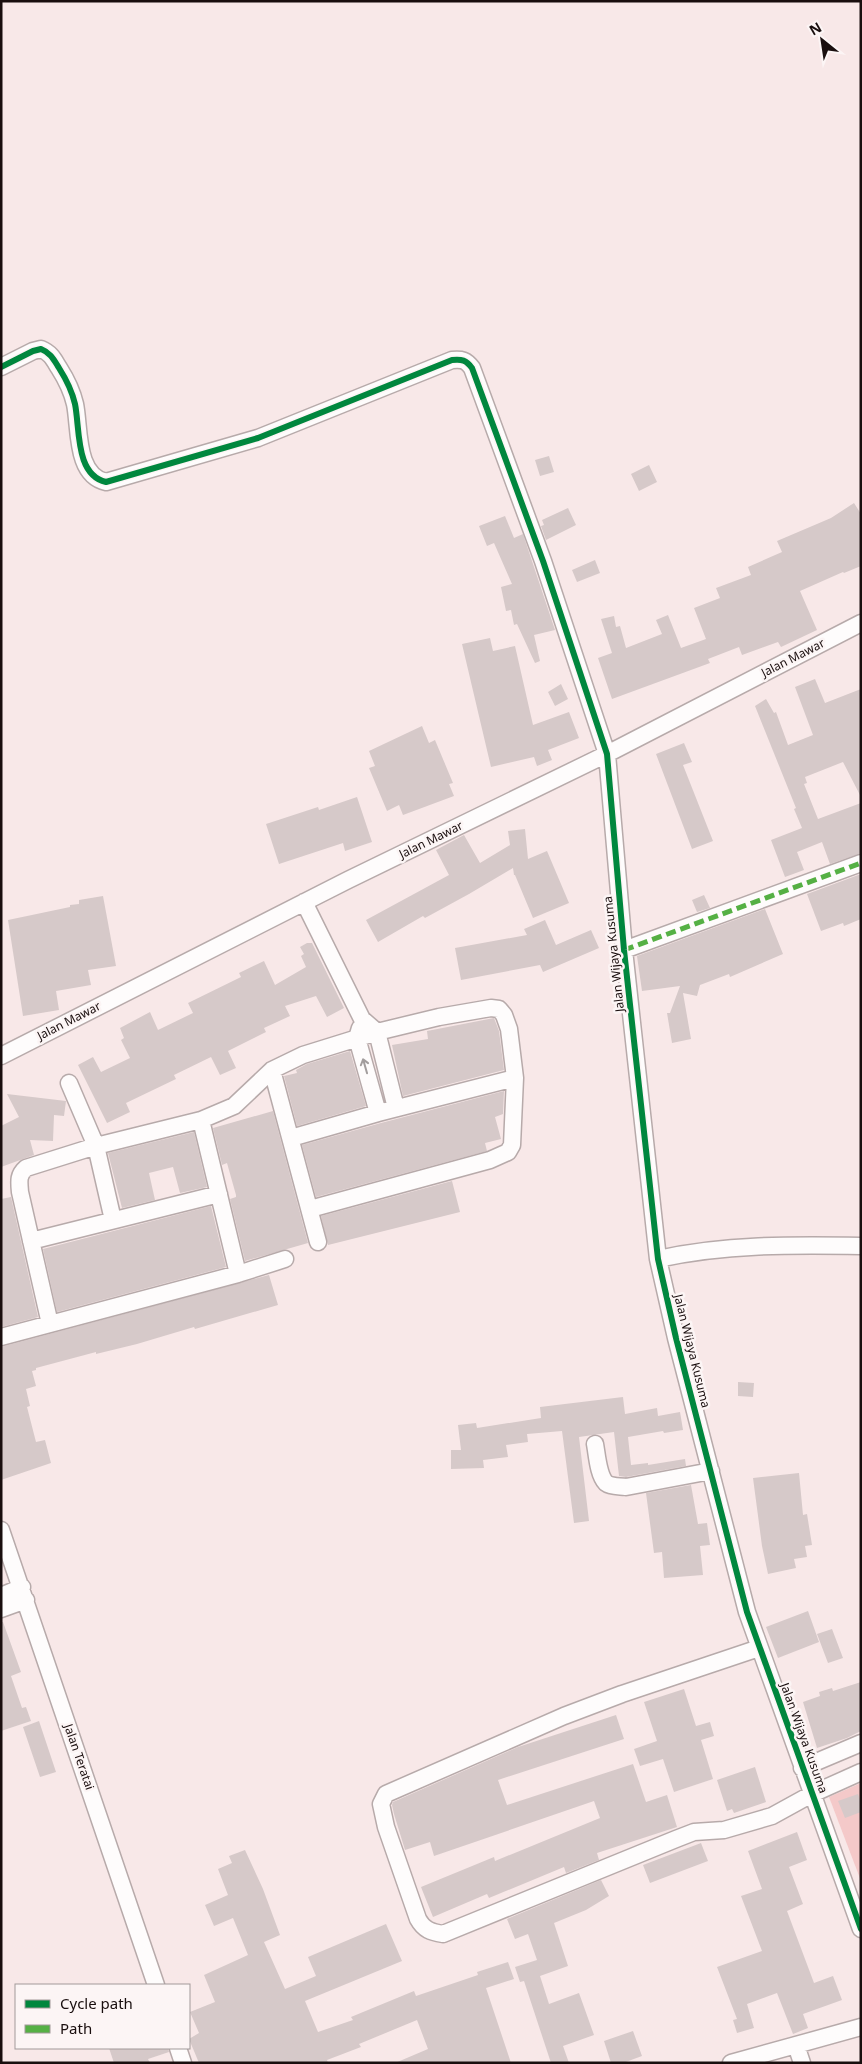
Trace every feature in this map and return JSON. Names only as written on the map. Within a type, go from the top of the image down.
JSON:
[{"type":"street","name":"Jalan Wijaya Kusuma","points":[[1,367],[41,349],[52,355],[73,397],[82,455],[91,474],[97,480],[106,482],[258,438],[452,360],[460,359],[467,362],[472,368],[542,561],[607,754],[624,950],[658,1259],[747,1612],[861,1929]]},
{"type":"street","name":"Jalan Mawar","points":[[1,1056],[304,902],[607,754],[861,623]]},
{"type":"street","points":[[624,950],[861,863]]},
{"type":"street","points":[[304,902],[362,1019],[377,1032],[396,1108]]},
{"type":"street","points":[[50,1324],[18,1180],[26,1168],[96,1146],[201,1120],[234,1106],[272,1070],[303,1055],[377,1032],[439,1017],[491,1008],[498,1009],[504,1015],[509,1029],[515,1078],[512,1145],[508,1152],[490,1160],[310,1210]]},
{"type":"street","points":[[362,1019],[357,1038],[378,1113]]},
{"type":"street","points":[[272,1070],[318,1242]]},
{"type":"street","points":[[291,1138],[396,1108],[515,1078]]},
{"type":"street","points":[[69,1083],[96,1146],[113,1220]]},
{"type":"street","points":[[201,1120],[238,1274]]},
{"type":"street","points":[[31,1240],[219,1194]]},
{"type":"street","points":[[658,1259],[731,1247],[775,1245],[861,1246]]},
{"type":"street","points":[[1,1337],[238,1274],[285,1259]]},
{"type":"street","points":[[595,1444],[602,1476],[606,1483],[612,1486],[626,1487],[711,1471]]},
{"type":"street","name":"Jalan Teratai","points":[[1,1530],[156,1984]]},
{"type":"street","points":[[1,1596],[24,1594]]},
{"type":"street","points":[[1,1609],[24,1594]]},
{"type":"street","points":[[759,1648],[622,1694],[564,1716],[386,1794],[381,1804],[386,1827],[418,1919],[423,1927],[431,1932],[443,1934],[694,1832],[731,1828],[772,1816],[812,1794],[861,1772]]},
{"type":"street","points":[[802,1768],[861,1743]]},
{"type":"street","points":[[731,2063],[861,2027]]},
{"type":"street","points":[[796,2045],[802,2063]]},
{"type":"street","points":[[178,2049],[183,2063]]},
{"type":"shaded area","points":[[861,1783],[861,1881],[829,1797]]},
{"type":"building","points":[[549,456],[554,472],[540,476],[535,460]]},
{"type":"building","points":[[649,465],[657,482],[639,491],[631,474]]},
{"type":"building","points":[[854,503],[861,514],[861,566],[800,591],[817,630],[781,647],[778,642],[742,655],[739,647],[708,659],[710,663],[612,699],[598,658],[612,653],[601,619],[614,616],[616,627],[620,626],[626,648],[662,634],[656,620],[668,615],[681,648],[706,639],[694,608],[720,598],[716,588],[751,575],[748,567],[782,552],[777,541],[831,518]]},
{"type":"building","points":[[568,508],[576,525],[546,540],[541,526],[544,525],[542,520]]},
{"type":"building","points":[[505,516],[514,538],[523,534],[555,630],[534,635],[540,661],[535,663],[517,624],[514,625],[511,610],[506,611],[501,587],[512,584],[494,543],[487,546],[479,526]]},
{"type":"building","points":[[595,560],[600,573],[577,582],[572,570]]},
{"type":"building","points":[[490,638],[493,651],[515,646],[533,725],[569,712],[579,738],[548,750],[552,760],[537,766],[534,757],[491,767],[462,644]]},
{"type":"building","points":[[815,679],[825,703],[861,689],[861,797],[843,762],[805,777],[807,783],[804,784],[818,819],[861,803],[861,853],[830,864],[822,842],[797,852],[804,870],[785,877],[771,840],[802,828],[794,809],[796,808],[755,706],[766,699],[774,713],[776,712],[788,745],[813,735],[795,687]]},
{"type":"building","points":[[561,684],[568,699],[555,706],[548,692]]},
{"type":"building","points":[[422,726],[429,743],[435,740],[453,783],[449,784],[454,796],[403,815],[399,805],[387,811],[369,768],[375,766],[369,751]]},
{"type":"building","points":[[684,743],[692,762],[683,765],[713,841],[692,849],[656,754]]},
{"type":"building","points":[[357,797],[372,842],[345,851],[343,843],[279,864],[266,824],[318,807],[319,810]]},
{"type":"building","points":[[525,829],[528,859],[547,851],[569,903],[533,918],[514,875],[513,868],[469,894],[425,918],[423,916],[378,942],[366,920],[449,875],[436,850],[464,835],[480,863],[510,845],[508,831]]},
{"type":"building","points":[[861,874],[861,919],[844,926],[843,923],[821,931],[807,894]]},
{"type":"building","points":[[704,895],[710,908],[697,912],[692,900]]},
{"type":"building","points":[[103,896],[116,966],[88,970],[91,985],[56,991],[59,1010],[23,1016],[8,920],[70,907],[70,905],[79,904],[79,900]]},
{"type":"building","points":[[765,909],[783,954],[730,977],[729,974],[700,985],[697,996],[683,993],[691,1039],[672,1043],[667,1013],[670,1013],[680,986],[642,991],[637,956]]},
{"type":"building","points":[[545,920],[556,945],[591,930],[599,948],[543,972],[540,965],[461,980],[455,948],[527,935],[524,929]]},
{"type":"building","points":[[307,943],[312,943],[344,1008],[327,1017],[316,996],[285,1006],[290,1016],[264,1028],[266,1032],[228,1051],[236,1068],[220,1075],[211,1057],[174,1075],[176,1079],[126,1103],[130,1112],[107,1123],[78,1065],[93,1057],[101,1072],[130,1058],[121,1040],[124,1038],[120,1028],[150,1012],[158,1030],[193,1013],[188,1003],[241,977],[239,973],[264,961],[275,985],[306,967],[301,956],[304,954],[300,947]]},
{"type":"building","points":[[494,1018],[499,1031],[504,1070],[403,1096],[392,1045],[428,1039],[427,1031]]},
{"type":"building","points":[[350,1051],[366,1106],[297,1126],[284,1076],[297,1073],[296,1070],[307,1064]]},
{"type":"building","points":[[504,1091],[503,1114],[495,1117],[501,1139],[485,1143],[487,1151],[316,1197],[302,1145]]},
{"type":"building","points":[[7,1094],[66,1101],[64,1116],[54,1115],[53,1141],[30,1140],[34,1155],[1,1167],[1,1126],[19,1117]]},
{"type":"building","points":[[273,1111],[308,1243],[245,1261],[230,1199],[236,1197],[236,1195],[227,1163],[222,1165],[213,1128]]},
{"type":"building","points":[[194,1132],[207,1187],[180,1193],[173,1167],[149,1173],[155,1200],[122,1208],[108,1153]]},
{"type":"building","points":[[452,1181],[460,1212],[328,1245],[321,1216]]},
{"type":"building","points":[[11,1197],[38,1317],[1,1327],[1,1199]]},
{"type":"building","points":[[211,1206],[226,1267],[57,1312],[43,1249]]},
{"type":"building","points":[[269,1275],[278,1305],[195,1329],[194,1327],[137,1344],[96,1354],[96,1352],[36,1368],[36,1370],[32,1371],[36,1386],[26,1389],[30,1406],[27,1407],[36,1442],[45,1440],[51,1463],[1,1480],[1,1347]]},
{"type":"building","points":[[738,1382],[754,1383],[753,1397],[738,1396]]},
{"type":"building","points":[[623,1397],[625,1414],[657,1408],[658,1416],[680,1412],[683,1430],[664,1433],[663,1431],[628,1437],[631,1465],[648,1463],[648,1465],[685,1459],[686,1466],[626,1477],[619,1476],[614,1432],[579,1437],[589,1521],[574,1523],[562,1431],[527,1434],[528,1442],[506,1445],[508,1457],[483,1460],[484,1468],[451,1469],[451,1450],[461,1450],[458,1425],[476,1423],[477,1428],[541,1418],[540,1407]]},
{"type":"building","points":[[799,1473],[803,1515],[807,1514],[812,1545],[805,1546],[807,1557],[794,1559],[796,1568],[768,1574],[762,1546],[753,1478]]},
{"type":"building","points":[[691,1485],[698,1524],[707,1523],[710,1545],[700,1546],[703,1575],[664,1578],[662,1552],[654,1553],[646,1493]]},
{"type":"building","points":[[808,1611],[819,1642],[778,1658],[766,1627]]},
{"type":"building","points":[[1,1622],[3,1622],[21,1672],[11,1676],[22,1708],[26,1707],[31,1721],[1,1731]]},
{"type":"building","points":[[832,1629],[843,1658],[828,1663],[817,1634]]},
{"type":"building","points":[[861,1682],[861,1731],[817,1748],[803,1702],[820,1696],[819,1692],[832,1688],[833,1691]]},
{"type":"building","points":[[684,1689],[696,1726],[710,1722],[714,1736],[701,1740],[713,1779],[674,1792],[663,1759],[640,1766],[634,1749],[657,1741],[644,1702]]},
{"type":"building","points":[[616,1715],[624,1739],[498,1780],[507,1805],[633,1764],[646,1802],[667,1795],[677,1827],[597,1853],[599,1860],[566,1873],[564,1867],[489,1898],[487,1894],[433,1917],[421,1887],[494,1857],[495,1861],[600,1818],[594,1801],[434,1856],[430,1842],[405,1850],[394,1814],[393,1802],[518,1747]]},
{"type":"building","points":[[39,1721],[56,1772],[40,1777],[23,1727]]},
{"type":"building","points":[[755,1767],[766,1802],[734,1813],[732,1809],[727,1811],[717,1780]]},
{"type":"building","points":[[858,1794],[861,1802],[861,1812],[845,1818],[838,1801]]},
{"type":"building","points":[[797,1832],[807,1860],[789,1867],[803,1904],[787,1911],[814,1983],[833,1976],[842,2000],[803,2014],[808,2028],[793,2034],[777,1993],[747,2004],[754,2028],[737,2033],[733,2020],[737,2019],[717,1967],[762,1951],[741,1896],[762,1889],[748,1851]]},
{"type":"building","points":[[701,1843],[708,1861],[650,1883],[643,1865]]},
{"type":"building","points":[[245,1850],[263,1889],[280,1935],[264,1942],[285,1989],[316,1976],[308,1957],[386,1924],[402,1961],[305,2001],[318,2032],[353,2020],[351,2017],[414,1991],[416,1996],[478,1975],[477,1972],[508,1962],[514,1979],[486,1988],[511,2063],[395,2063],[428,2049],[417,2020],[359,2044],[361,2047],[327,2060],[328,2063],[199,2063],[190,2038],[199,2033],[190,2012],[215,2002],[204,1975],[248,1955],[233,1918],[214,1926],[205,1905],[228,1895],[218,1869],[232,1863],[229,1856]]},
{"type":"building","points":[[601,1880],[609,1896],[586,1910],[554,1923],[568,1966],[540,1976],[549,2004],[579,1993],[594,2035],[563,2046],[569,2063],[551,2063],[524,1981],[520,1982],[515,1967],[537,1960],[528,1934],[515,1939],[507,1919]]},
{"type":"building","points":[[633,2031],[642,2056],[623,2063],[611,2063],[604,2041]]},
{"type":"building","points":[[109,2049],[168,2049],[169,2052],[148,2059],[150,2063],[114,2063]]},
{"type":"marked path","points":[[624,950],[861,863]]},
{"type":"cycle path","points":[[1,367],[41,349],[50,355],[64,376],[72,394],[84,461],[96,478],[106,482],[258,438],[452,360],[464,361],[472,368],[543,561],[607,754],[624,950],[658,1259],[676,1338],[747,1612],[861,1929]]}]
